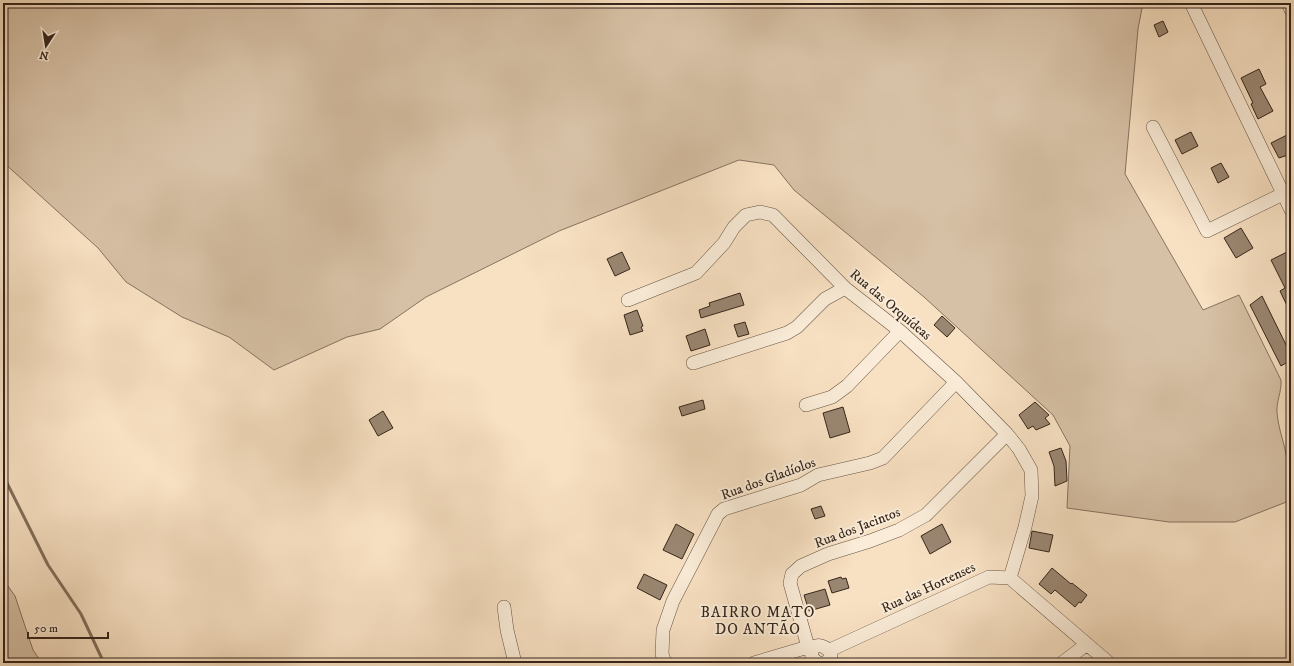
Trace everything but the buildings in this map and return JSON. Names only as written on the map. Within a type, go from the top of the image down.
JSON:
[{"type":"street","points":[[1191,3],[1287,192],[1291,210]]},
{"type":"street","points":[[1288,3],[1291,10]]},
{"type":"street","points":[[1153,127],[1207,231],[1287,192]]},
{"type":"street","name":"Rua das Orquídeas","points":[[628,300],[696,274],[724,243],[734,227],[746,215],[760,212],[773,215],[845,288],[900,331],[956,382],[1007,434],[1019,449],[1030,470],[1032,496],[1025,527],[1010,578]]},
{"type":"street","points":[[693,363],[787,334],[797,328],[825,299],[845,288]]},
{"type":"street","points":[[806,406],[832,397],[847,386],[900,331]]},
{"type":"street","name":"Rua dos Gladíolos","points":[[665,663],[662,654],[663,630],[673,601],[718,514],[724,509],[801,485],[818,475],[870,463],[883,458],[956,382]]},
{"type":"street","name":"Rua dos Jacintos","points":[[818,663],[812,658],[811,647],[790,583],[792,574],[801,566],[828,554],[899,530],[926,515],[1007,434]]},
{"type":"street","name":"Rua das Hortenses","points":[[830,650],[989,577],[1010,578]]},
{"type":"street","points":[[1010,578],[1109,663]]},
{"type":"street","points":[[504,607],[507,630],[515,663]]},
{"type":"street","points":[[1062,663],[1087,644]]},
{"type":"street","points":[[754,663],[819,645],[825,646],[830,650],[830,656],[827,662],[824,663]]},
{"type":"shaded area","points":[[3,3],[1143,3],[1138,29],[1125,174],[1203,310],[1239,295],[1281,380],[1277,413],[1287,462],[1289,501],[1235,522],[1169,522],[1067,508],[1070,446],[1053,415],[924,297],[794,190],[774,165],[739,160],[559,231],[426,297],[380,329],[347,337],[274,370],[229,337],[182,317],[126,282],[98,248],[3,162]]},
{"type":"shaded area","points":[[3,579],[15,596],[33,650],[42,663],[3,663]]},
{"type":"waterway","points":[[3,475],[48,565],[81,614],[104,663]]},
{"type":"district","name":"BAIRRO MATO DO ANTÃO","points":[[758,620]]}]
